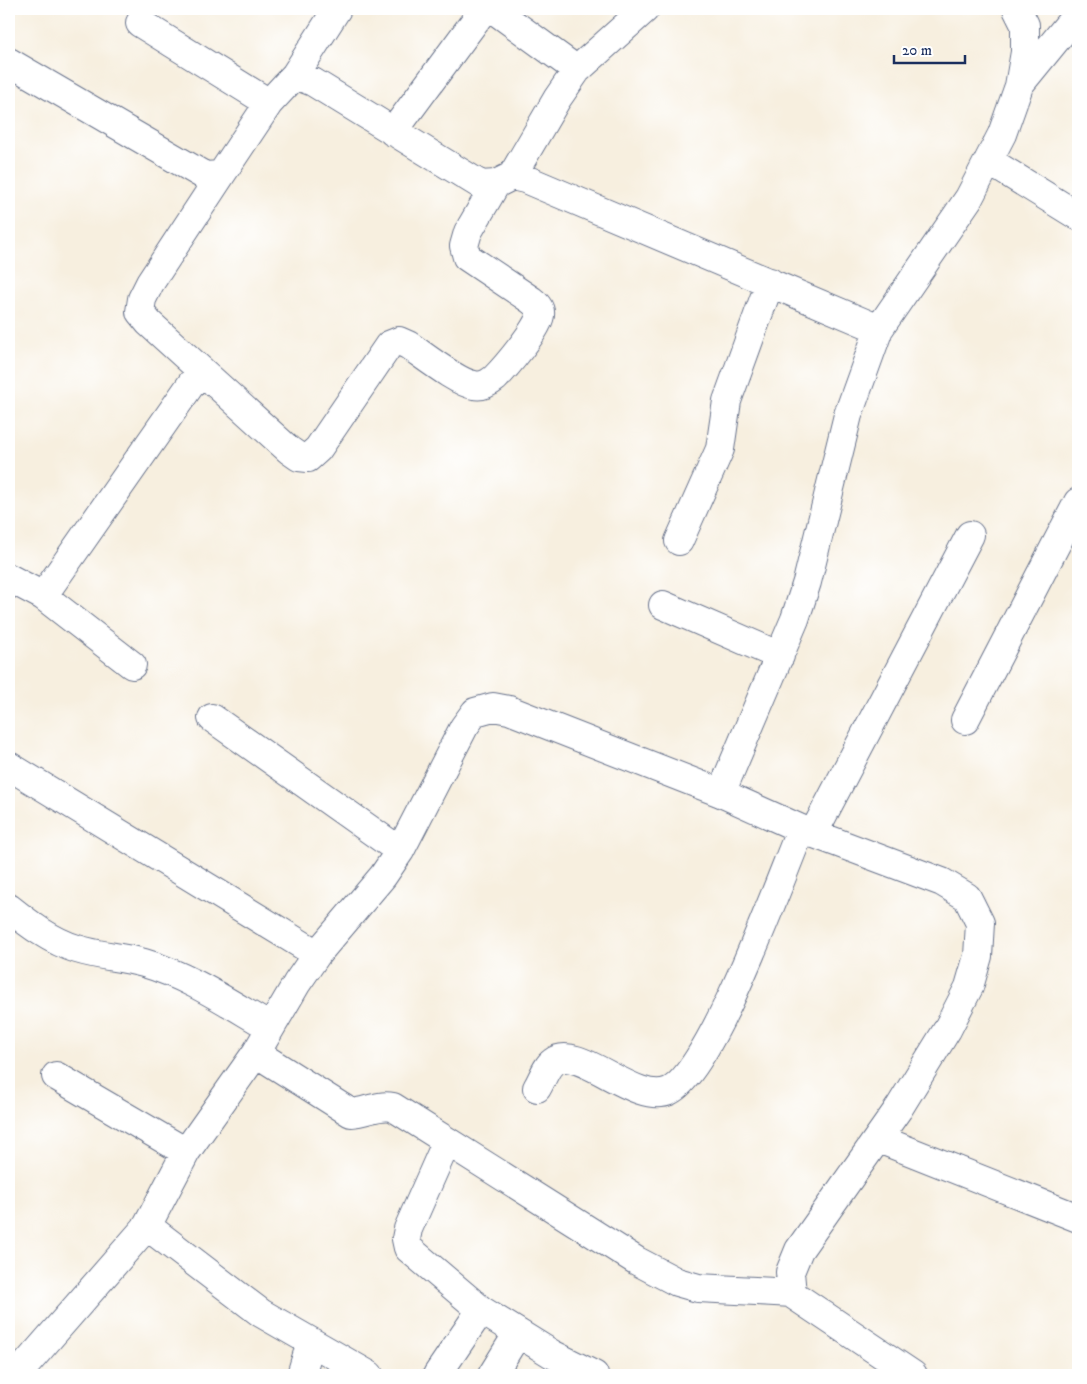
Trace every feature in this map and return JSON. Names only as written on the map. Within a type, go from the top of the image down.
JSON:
[{"type":"street","points":[[337,9],[295,75],[269,103],[150,283],[142,299],[140,312],[149,323],[289,450],[299,457],[308,458],[318,450],[389,345],[398,341],[408,345],[462,381],[474,386],[485,385],[495,378],[535,327],[540,316],[539,307],[467,257],[464,246],[468,232],[576,70],[645,9]]},
{"type":"street","points":[[393,132],[484,9]]},
{"type":"street","points":[[493,9],[576,70]]},
{"type":"street","points":[[722,793],[795,620],[807,582],[848,415],[879,329],[969,198],[1002,134],[1019,86],[1025,52],[1025,26],[1017,9]]},
{"type":"street","points":[[1019,86],[1078,13]]},
{"type":"street","points":[[140,23],[269,103]]},
{"type":"street","points":[[9,62],[204,176],[221,175]]},
{"type":"street","points":[[295,75],[313,82],[481,185],[504,180],[525,179],[879,329]]},
{"type":"street","points":[[989,161],[1078,216]]},
{"type":"street","points":[[679,541],[720,449],[727,401],[770,282]]},
{"type":"street","points":[[43,596],[201,370]]},
{"type":"street","points":[[965,720],[1078,502]]},
{"type":"street","points":[[537,1088],[552,1062],[562,1057],[574,1059],[653,1094],[668,1092],[680,1084],[701,1054],[731,999],[807,832],[970,535]]},
{"type":"street","points":[[9,578],[43,596],[132,666]]},
{"type":"street","points":[[663,605],[780,656]]},
{"type":"street","points":[[17,1375],[147,1226],[186,1152],[256,1053],[270,1027],[317,954],[366,897],[400,851],[464,728],[475,712],[493,707],[509,710],[722,793],[807,832],[942,882],[967,897],[980,923],[978,956],[969,987],[947,1030],[879,1139],[799,1250],[790,1272],[793,1293]]},
{"type":"street","points":[[212,718],[400,851]]},
{"type":"street","points":[[9,766],[317,954]]},
{"type":"street","points":[[9,908],[50,937],[76,949],[144,964],[175,975],[270,1027]]},
{"type":"street","points":[[256,1053],[351,1113],[363,1112],[374,1106],[393,1107],[637,1262],[677,1282],[698,1288],[793,1293],[912,1375]]},
{"type":"street","points":[[56,1076],[186,1152]]},
{"type":"street","points":[[879,1139],[1078,1218]]},
{"type":"street","points":[[448,1141],[408,1229],[406,1239],[408,1248],[481,1310],[552,1354],[594,1375]]},
{"type":"street","points":[[147,1226],[261,1313],[369,1375]]},
{"type":"street","points":[[437,1375],[481,1310]]},
{"type":"street","points":[[492,1375],[518,1333]]},
{"type":"street","points":[[301,1375],[311,1342]]}]
